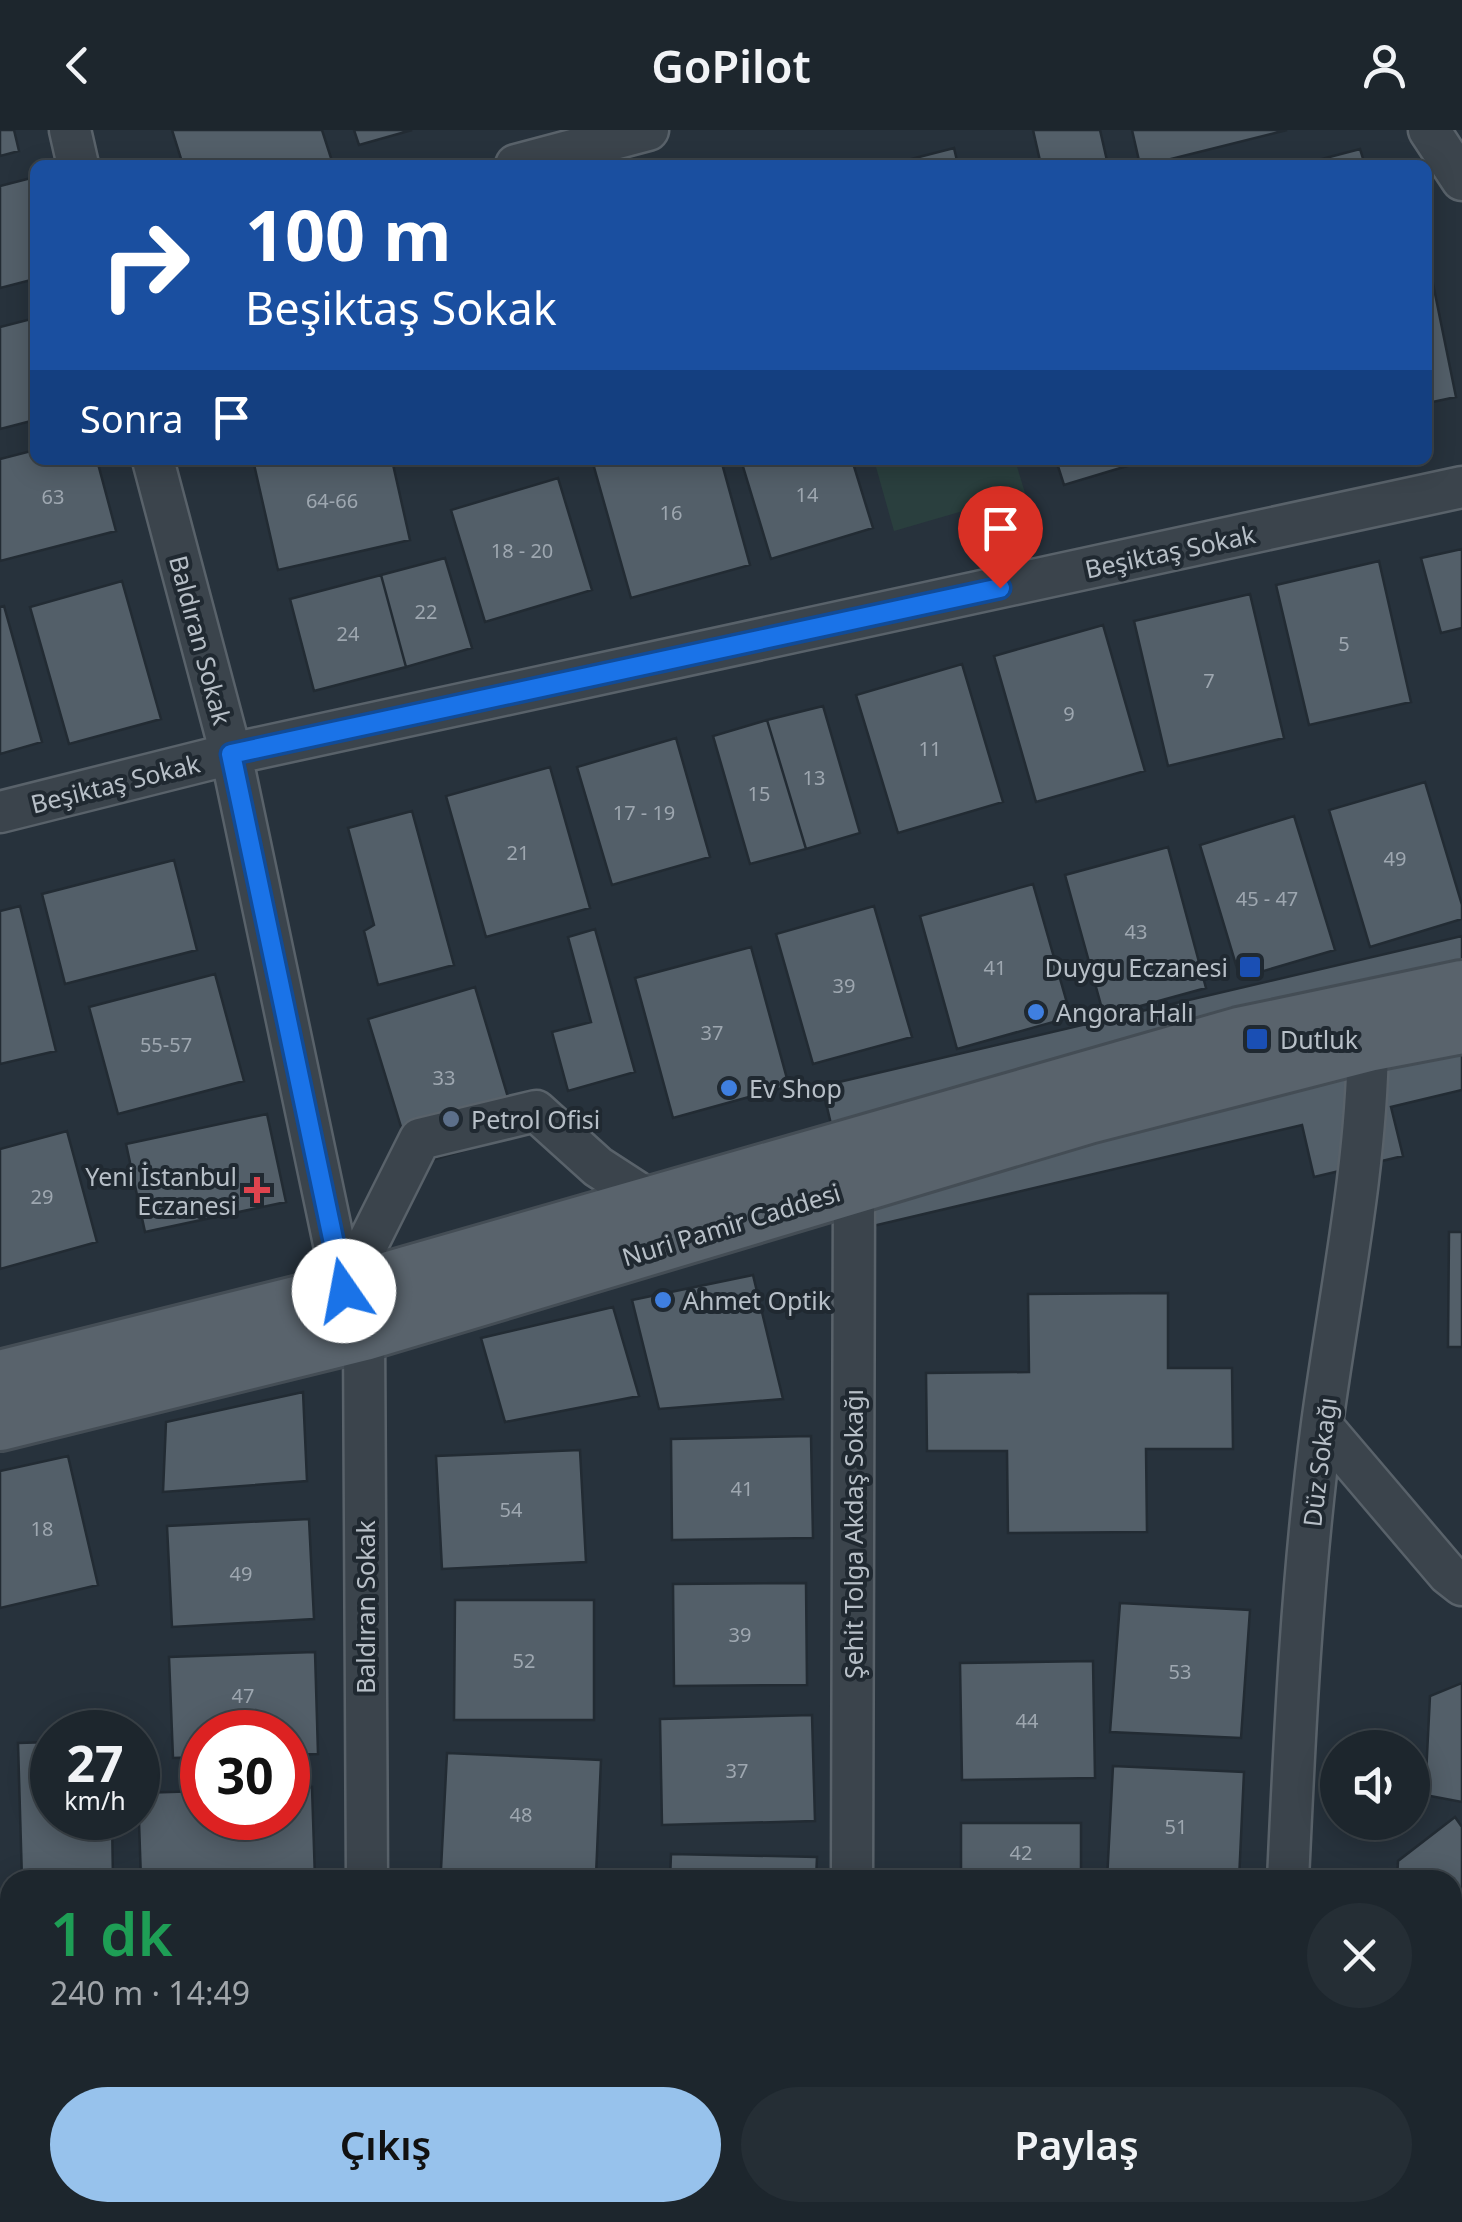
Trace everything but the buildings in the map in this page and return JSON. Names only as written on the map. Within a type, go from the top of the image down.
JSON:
[{"type":"main road","name":"Nuri Pamir Caddesi","points":[[0,1424],[354,1312],[652,1202],[1239,1034],[1462,987]]},
{"type":"main road","name":"Nuri Pamir Caddesi","points":[[0,1377],[354,1312],[854,1188],[1088,1117],[1368,1045],[1462,1027]]},
{"type":"street","points":[[70,130],[77,160]]},
{"type":"street","points":[[535,160],[648,130]]},
{"type":"street","points":[[1429,130],[1462,180]]},
{"type":"street","name":"Baldıran Sokak","points":[[154,465],[231,754],[354,1312],[367,1870]]},
{"type":"street","name":"Beşiktaş Sokak","points":[[0,812],[231,754],[1462,487]]},
{"type":"street","name":"Düz Sokağı","points":[[1288,1870],[1298,1658],[1322,1426],[1367,1118],[1368,1045]]},
{"type":"street","points":[[354,1312],[420,1139],[536,1112],[598,1167],[652,1202]]},
{"type":"street","name":"Şehit Tolga Akdaş Sokağı","points":[[852,1870],[854,1188]]},
{"type":"street","points":[[1322,1426],[1448,1574],[1462,1585]]},
{"type":"green space","points":[[875,465],[1017,465],[1025,493],[894,531]]},
{"type":"place","name":"Duygu Eczanesi","points":[[1250,967]]},
{"type":"place","name":"Angora Halı","points":[[1036,1012]]},
{"type":"place","name":"Dutluk","points":[[1257,1039]]},
{"type":"place","name":"Ev Shop","points":[[729,1088]]},
{"type":"place","name":"Petrol Ofisi","points":[[451,1119]]},
{"type":"place","name":"Yeni İstanbul Eczanesi","points":[[257,1190]]},
{"type":"place","name":"Ahmet Optik","points":[[663,1300]]},
{"type":"route","points":[[344,1291],[231,754],[1000,588]]}]
